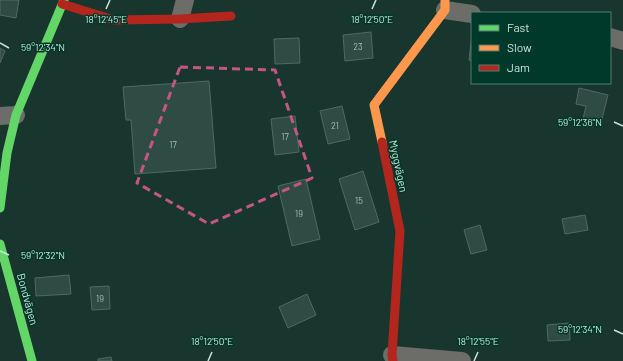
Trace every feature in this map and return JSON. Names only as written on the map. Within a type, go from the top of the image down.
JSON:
[{"type":"street","points":[[180,20],[185,0]]},
{"type":"street","points":[[0,208],[7,153],[8,116],[63,2],[114,20],[180,20],[231,16]]},
{"type":"street","points":[[445,5],[471,14]]},
{"type":"street","name":"Myggvägen","points":[[393,358],[400,231],[374,105],[445,5]]},
{"type":"street","points":[[611,37],[623,41]]},
{"type":"street","name":"Bondvägen","points":[[0,244],[32,361]]},
{"type":"street","points":[[393,358],[462,361]]},
{"type":"highlighted area","points":[[180,67],[275,70],[312,178],[209,224],[137,183]]},
{"type":"building","points":[[0,0],[19,0],[16,18],[0,15]]},
{"type":"building","points":[[371,32],[373,58],[345,61],[343,35]]},
{"type":"building","points":[[299,38],[300,63],[275,64],[274,39]]},
{"type":"building","points":[[471,42],[471,61],[469,60]]},
{"type":"building","points":[[0,48],[5,51],[0,63]]},
{"type":"building","points":[[209,81],[216,168],[135,174],[131,120],[126,120],[123,87]]},
{"type":"building","points":[[579,88],[608,95],[601,123],[583,119],[586,106],[576,104]]},
{"type":"building","points":[[342,106],[350,139],[328,144],[320,111]]},
{"type":"building","points":[[295,116],[299,152],[275,155],[271,119]]},
{"type":"building","points":[[363,171],[379,222],[355,230],[339,179]]},
{"type":"building","points":[[306,179],[320,239],[292,246],[278,186]]},
{"type":"building","points":[[585,215],[588,230],[565,234],[562,219]]},
{"type":"building","points":[[480,225],[487,250],[471,254],[464,230]]},
{"type":"building","points":[[69,275],[71,294],[36,296],[35,278]]},
{"type":"building","points":[[109,286],[110,309],[92,310],[90,287]]},
{"type":"building","points":[[307,294],[316,315],[288,328],[279,307]]},
{"type":"building","points":[[569,323],[570,340],[548,341],[547,325]]},
{"type":"building","points":[[111,357],[112,361],[98,361],[98,359]]},
{"type":"traffic: fast","points":[[0,208],[7,153],[16,115],[64,0]]},
{"type":"traffic: fast","points":[[0,244],[32,361]]},
{"type":"traffic: slow","points":[[382,142],[374,105],[445,10],[445,0]]},
{"type":"traffic: jam","points":[[62,4],[114,20],[180,19],[231,16]]},
{"type":"traffic: jam","points":[[382,142],[400,231],[392,355],[393,361]]}]
